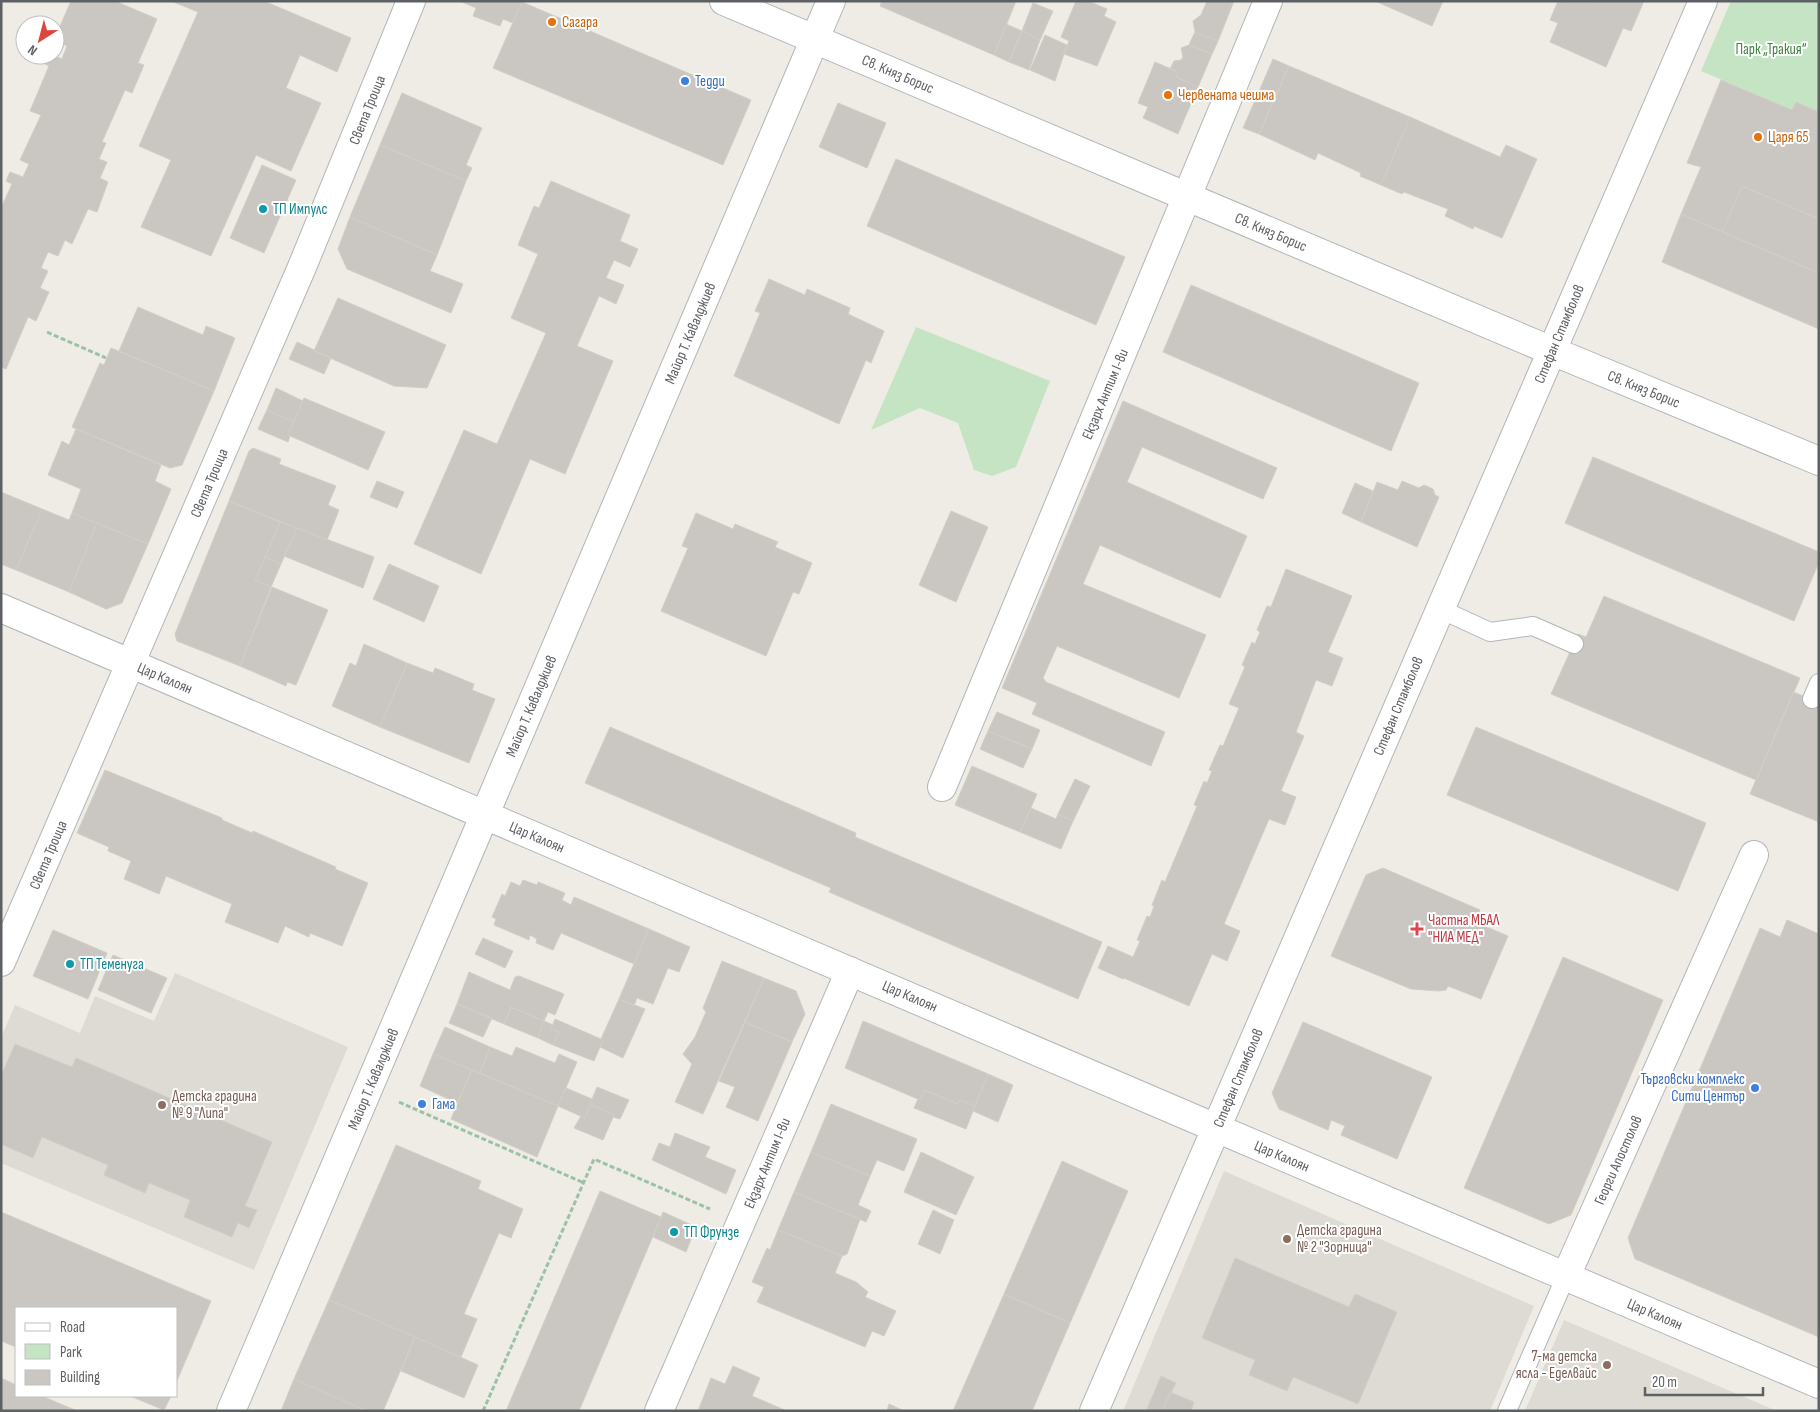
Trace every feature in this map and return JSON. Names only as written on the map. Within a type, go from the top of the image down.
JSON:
[{"type":"street","name":"Света Троица","points":[[1,962],[302,267],[411,1]]},
{"type":"street","name":"Св. Княз Борис","points":[[724,1],[1819,462]]},
{"type":"street","name":"Майор Т. Кавалджиев","points":[[231,1411],[830,1]]},
{"type":"street","name":"Екзарх Антим I-ви","points":[[942,787],[1268,1]]},
{"type":"street","name":"Стефан Стамболов","points":[[1094,1411],[1703,1]]},
{"type":"street","name":"Цар Калоян","points":[[1,608],[1819,1384]]},
{"type":"street","name":"Георги Апостолов","points":[[1566,1276],[1754,855]]},
{"type":"street","name":"Екзарх Антим I-ви","points":[[659,1411],[850,970]]},
{"type":"lane","points":[[1440,609],[1490,632],[1533,626],[1574,644]]},
{"type":"lane","points":[[1812,699],[1819,683]]},
{"type":"lane","name":"Георги Апостолов","points":[[1507,1411],[1566,1276]]},
{"type":"path","points":[[47,332],[106,358]]},
{"type":"path","points":[[369,1088],[584,1183]]},
{"type":"path","points":[[483,1411],[594,1158],[741,1223]]},
{"type":"shaded area","name":"Детска градина № 9 \"Липа\"","points":[[175,973],[348,1047],[254,1270],[1,1163],[1,1038],[15,1005],[80,1033],[95,996],[154,1021]]},
{"type":"shaded area","name":"Детска градина № 2 \"Зорница\"","points":[[1224,1171],[1534,1306],[1490,1411],[1123,1411]]},
{"type":"shaded area","name":"7-ма детска ясла - Еделвайс","points":[[1564,1320],[1777,1411],[1525,1411]]},
{"type":"green space","name":"Парк „Тракия“","points":[[1731,1],[1819,1],[1819,112],[1796,102],[1792,110],[1701,71]]},
{"type":"green space","points":[[916,327],[1050,381],[1016,467],[992,476],[974,470],[958,423],[920,408],[871,430]]},
{"type":"building","points":[[71,1],[115,1],[157,19],[138,63],[144,65],[132,93],[125,90],[102,142],[106,143],[99,159],[107,162],[100,178],[108,182],[97,212],[88,209],[72,244],[65,240],[58,256],[48,252],[41,268],[48,271],[40,288],[49,292],[36,321],[28,317],[6,369],[1,367],[1,208],[12,184],[6,181],[10,172],[23,177],[29,164],[20,160],[41,115],[30,111],[49,66],[47,65],[65,65],[67,46],[65,45],[65,15]]},
{"type":"building","points":[[171,1],[264,1],[351,38],[337,72],[300,55],[286,88],[321,103],[291,171],[256,155],[211,256],[141,227],[171,160],[139,146],[198,12]]},
{"type":"building","points":[[460,1],[522,2],[513,23],[503,19],[500,26],[473,16],[476,8]]},
{"type":"building","points":[[882,1],[1016,1],[994,55],[880,6]]},
{"type":"building","points":[[1076,1],[1088,1],[1107,9],[1104,16],[1116,22],[1097,66],[1064,54],[1069,41],[1061,37]]},
{"type":"building","points":[[1207,1],[1234,1],[1218,41],[1195,32],[1193,21],[1201,15]]},
{"type":"building","points":[[1375,1],[1443,1],[1432,26]]},
{"type":"building","points":[[1558,1],[1644,1],[1631,31],[1623,28],[1606,67],[1550,42],[1558,23],[1550,20]]},
{"type":"building","points":[[522,2],[751,100],[723,165],[493,68]]},
{"type":"building","points":[[1033,3],[1053,11],[1040,40],[1022,31]]},
{"type":"building","points":[[1006,24],[1022,31],[1009,62],[994,55]]},
{"type":"building","points":[[1022,31],[1040,40],[1029,70],[1009,62]]},
{"type":"building","points":[[1195,32],[1218,41],[1212,54],[1189,45]]},
{"type":"building","points":[[1045,35],[1067,45],[1055,81],[1030,70]]},
{"type":"building","points":[[1189,45],[1212,54],[1198,87],[1176,77],[1178,72],[1170,69],[1174,61],[1181,60],[1183,57],[1181,48]]},
{"type":"building","points":[[1273,59],[1289,66],[1259,134],[1243,128]]},
{"type":"building","name":"Червената чешма","points":[[1155,62],[1178,72],[1176,77],[1198,87],[1178,134],[1143,118],[1148,107],[1138,103]]},
{"type":"building","points":[[1289,66],[1410,117],[1381,185],[1360,176],[1361,173],[1318,153],[1315,160],[1259,134]]},
{"type":"building","name":"Царя 65","points":[[1721,80],[1792,110],[1796,102],[1819,112],[1819,219],[1742,186],[1722,232],[1681,214],[1701,167],[1687,163]]},
{"type":"building","points":[[402,93],[482,128],[466,165],[472,168],[466,181],[380,145]]},
{"type":"building","points":[[838,103],[886,123],[867,168],[819,147]]},
{"type":"building","points":[[1410,117],[1500,157],[1506,145],[1537,159],[1502,238],[1474,226],[1473,229],[1445,216],[1448,209],[1381,185]]},
{"type":"building","points":[[380,145],[466,181],[437,255],[350,217]]},
{"type":"building","points":[[896,159],[1125,257],[1096,325],[867,226]]},
{"type":"building","name":"ТП Импулс","points":[[262,165],[296,180],[264,253],[230,238]]},
{"type":"building","points":[[551,181],[630,215],[620,241],[638,249],[630,267],[614,260],[606,278],[624,285],[616,304],[599,296],[577,346],[613,361],[565,474],[530,459],[481,574],[414,544],[464,430],[497,444],[546,333],[511,318],[538,254],[518,245],[534,206],[539,208]]},
{"type":"building","points":[[1742,186],[1819,219],[1819,273],[1722,232]]},
{"type":"building","points":[[1681,214],[1819,273],[1819,329],[1662,262]]},
{"type":"building","points":[[350,217],[437,255],[430,271],[463,284],[451,313],[347,269],[338,249]]},
{"type":"building","points":[[769,279],[805,295],[807,289],[850,308],[848,314],[884,331],[871,363],[866,360],[839,424],[734,376],[760,313],[755,311]]},
{"type":"building","points":[[1191,285],[1419,383],[1391,451],[1163,352]]},
{"type":"building","points":[[338,298],[446,345],[427,388],[394,386],[314,351]]},
{"type":"building","points":[[138,307],[203,335],[206,326],[235,338],[214,391],[119,351]]},
{"type":"building","points":[[297,342],[331,358],[324,374],[289,359]]},
{"type":"building","points":[[111,348],[214,391],[182,465],[170,468],[72,427],[100,363],[104,365]]},
{"type":"building","points":[[276,388],[303,401],[294,422],[267,410]]},
{"type":"building","points":[[304,398],[385,432],[368,470],[288,435]]},
{"type":"building","points":[[1123,401],[1277,468],[1263,499],[1142,447],[1127,482],[1247,536],[1220,598],[1100,545],[1083,584],[1206,635],[1179,698],[1057,646],[1043,678],[1046,682],[1165,732],[1151,766],[1032,714],[1037,703],[1002,688]]},
{"type":"building","points":[[267,410],[294,422],[288,435],[290,436],[288,442],[258,429]]},
{"type":"building","points":[[76,429],[161,465],[155,481],[171,489],[148,544],[72,513],[81,489],[48,475],[62,441],[69,445]]},
{"type":"building","points":[[253,448],[281,459],[279,464],[336,486],[328,505],[339,510],[327,540],[229,501],[249,451]]},
{"type":"building","points":[[1593,457],[1819,552],[1819,562],[1794,621],[1565,523]]},
{"type":"building","points":[[377,481],[404,492],[397,508],[370,497]]},
{"type":"building","points":[[1402,481],[1419,488],[1424,485],[1433,489],[1435,495],[1439,497],[1417,547],[1361,522],[1377,482],[1398,490]]},
{"type":"building","points":[[1355,483],[1373,491],[1361,522],[1342,513]]},
{"type":"building","points":[[1,492],[42,509],[16,570],[1,564]]},
{"type":"building","points":[[229,501],[280,522],[255,580],[271,587],[240,666],[177,641],[175,634]]},
{"type":"building","points":[[42,509],[69,520],[72,513],[97,523],[69,592],[16,570]]},
{"type":"building","points":[[951,511],[988,527],[956,602],[919,585]]},
{"type":"building","points":[[696,513],[733,529],[735,524],[778,542],[775,547],[812,563],[799,594],[793,592],[766,656],[661,611],[688,548],[682,546]]},
{"type":"building","points":[[280,522],[297,528],[281,564],[265,557]]},
{"type":"building","points":[[97,523],[148,544],[122,603],[106,609],[69,592]]},
{"type":"building","points":[[297,528],[374,557],[363,588],[284,556]]},
{"type":"building","points":[[265,557],[281,564],[271,587],[255,580]]},
{"type":"building","points":[[389,564],[439,586],[424,622],[373,599]]},
{"type":"building","points":[[1286,569],[1352,596],[1328,652],[1343,658],[1332,686],[1316,680],[1296,732],[1304,736],[1281,791],[1296,797],[1285,825],[1269,819],[1224,924],[1240,931],[1227,961],[1212,954],[1189,1006],[1098,968],[1108,946],[1133,957],[1140,941],[1137,940],[1147,916],[1150,917],[1154,906],[1152,905],[1162,880],[1165,882],[1197,806],[1194,805],[1204,781],[1207,783],[1212,771],[1209,770],[1220,745],[1223,746],[1239,708],[1229,704],[1245,667],[1242,665],[1252,642],[1255,644],[1260,632],[1257,630],[1267,606],[1271,607]]},
{"type":"building","points":[[272,587],[328,610],[296,685],[287,682],[286,686],[240,666]]},
{"type":"building","points":[[1604,596],[1800,678],[1756,780],[1551,694],[1578,634],[1586,637]]},
{"type":"building","points":[[364,644],[407,663],[380,727],[332,706],[350,663],[356,666]]},
{"type":"building","points":[[407,663],[433,673],[435,668],[474,684],[472,690],[495,699],[469,763],[380,727]]},
{"type":"building","points":[[1793,692],[1819,702],[1819,822],[1750,794]]},
{"type":"building","points":[[997,712],[1040,730],[1032,749],[988,731]]},
{"type":"building","points":[[610,727],[856,833],[855,837],[1102,942],[1078,999],[829,892],[831,888],[585,783]]},
{"type":"building","points":[[1476,727],[1706,823],[1678,891],[1447,795]]},
{"type":"building","points":[[988,731],[1032,749],[1023,768],[980,749]]},
{"type":"building","points":[[972,766],[1037,794],[1020,832],[955,805]]},
{"type":"building","points":[[105,770],[222,818],[222,820],[252,833],[253,831],[368,883],[342,946],[310,933],[309,937],[285,926],[278,943],[225,922],[232,904],[166,876],[159,894],[124,879],[131,861],[108,851],[109,847],[77,833]]},
{"type":"building","points":[[1075,779],[1090,786],[1073,821],[1058,814]]},
{"type":"building","points":[[1031,808],[1056,819],[1058,814],[1073,821],[1061,849],[1020,832]]},
{"type":"building","name":"Частна МБАЛ \"НИА МЕД\"","points":[[1383,868],[1480,910],[1475,922],[1508,936],[1481,999],[1448,986],[1446,990],[1438,991],[1411,989],[1331,956],[1366,875]]},
{"type":"building","points":[[523,880],[537,885],[538,882],[565,893],[562,900],[571,905],[574,897],[649,929],[634,964],[561,933],[553,950],[536,943],[537,939],[530,935],[529,940],[494,925],[496,919],[492,917],[502,894],[505,896],[511,882],[520,886]]},
{"type":"building","name":"Търговски комплекс Сити Център","points":[[1787,920],[1819,934],[1819,1337],[1635,1259],[1628,1238],[1760,928],[1780,937]]},
{"type":"building","points":[[649,929],[690,947],[679,972],[668,968],[653,1004],[637,998],[634,1006],[619,999]]},
{"type":"building","name":"ТП Теменуга","points":[[53,930],[107,953],[88,999],[33,976]]},
{"type":"building","points":[[483,938],[513,951],[505,968],[475,954]]},
{"type":"building","points":[[113,955],[167,978],[151,1013],[98,990]]},
{"type":"building","points":[[1563,957],[1663,1000],[1571,1215],[1549,1224],[1464,1188]]},
{"type":"building","points":[[722,961],[764,978],[703,1114],[675,1102],[692,1064],[683,1054],[695,1037],[706,1012],[703,1008]]},
{"type":"building","points":[[469,972],[510,990],[515,977],[519,976],[564,994],[555,1015],[548,1012],[544,1021],[511,1007],[504,1024],[457,1004]]},
{"type":"building","points":[[764,978],[796,991],[805,1014],[792,1042],[745,1022]]},
{"type":"building","points":[[619,999],[645,1009],[623,1058],[600,1047],[603,1040],[601,1039]]},
{"type":"building","points":[[457,1004],[492,1018],[483,1037],[449,1023]]},
{"type":"building","points":[[511,1007],[544,1021],[538,1038],[504,1024]]},
{"type":"building","points":[[555,1019],[603,1040],[594,1061],[553,1045],[559,1032],[551,1029]]},
{"type":"building","points":[[544,1021],[553,1025],[551,1029],[559,1032],[553,1045],[538,1038]]},
{"type":"building","points":[[863,1021],[988,1074],[975,1106],[960,1100],[958,1104],[924,1090],[920,1100],[845,1068]]},
{"type":"building","points":[[745,1022],[792,1042],[758,1121],[726,1107],[735,1087],[719,1081]]},
{"type":"building","points":[[1303,1022],[1432,1077],[1397,1159],[1341,1135],[1345,1126],[1331,1120],[1328,1130],[1279,1109],[1272,1093]]},
{"type":"building","points":[[445,1027],[490,1047],[480,1073],[433,1054]]},
{"type":"building","points":[[15,1044],[72,1067],[76,1058],[272,1142],[245,1206],[257,1210],[249,1228],[238,1223],[232,1237],[184,1217],[190,1200],[149,1183],[145,1193],[104,1175],[108,1165],[42,1137],[33,1158],[1,1144],[1,1076]]},
{"type":"building","points":[[490,1047],[512,1056],[516,1047],[555,1063],[559,1054],[577,1062],[558,1106],[480,1073]]},
{"type":"building","points":[[433,1054],[472,1070],[457,1103],[420,1086]]},
{"type":"building","points":[[472,1070],[558,1106],[537,1157],[451,1119]]},
{"type":"building","points":[[988,1074],[1013,1085],[998,1122],[973,1111]]},
{"type":"building","points":[[597,1087],[629,1100],[620,1119],[590,1104]]},
{"type":"building","points":[[566,1088],[592,1099],[585,1118],[558,1106]]},
{"type":"building","points":[[924,1090],[958,1104],[960,1100],[975,1106],[966,1129],[914,1108]]},
{"type":"building","points":[[590,1104],[614,1115],[603,1140],[574,1128],[581,1116],[585,1118]]},
{"type":"building","points":[[831,1104],[917,1139],[904,1171],[877,1160],[870,1176],[811,1152]]},
{"type":"building","points":[[675,1133],[710,1147],[705,1157],[736,1170],[726,1194],[652,1160],[659,1143],[670,1147]]},
{"type":"building","points":[[396,1145],[481,1181],[478,1189],[523,1209],[511,1238],[499,1233],[464,1314],[477,1319],[461,1357],[329,1300]]},
{"type":"building","points":[[811,1152],[870,1176],[858,1205],[871,1211],[866,1222],[794,1192]]},
{"type":"building","points":[[921,1152],[974,1177],[956,1215],[904,1192]]},
{"type":"building","points":[[1062,1161],[1128,1191],[1070,1323],[1004,1294]]},
{"type":"building","points":[[600,1191],[661,1217],[579,1411],[506,1411]]},
{"type":"building","points":[[794,1192],[860,1219],[847,1254],[842,1256],[778,1230]]},
{"type":"building","points":[[933,1210],[954,1220],[940,1254],[918,1244]]},
{"type":"building","points":[[1,1212],[211,1301],[178,1378],[178,1307],[15,1307],[15,1347],[1,1341]]},
{"type":"building","name":"ТП Фрунзе","points":[[663,1212],[696,1227],[686,1252],[653,1237]]},
{"type":"building","points":[[778,1230],[842,1256],[835,1273],[856,1282],[868,1292],[865,1297],[896,1311],[884,1336],[872,1331],[865,1347],[757,1302],[764,1287],[752,1282],[767,1248],[770,1250]]},
{"type":"building","points":[[1235,1258],[1349,1307],[1355,1294],[1397,1312],[1358,1404],[1293,1377],[1287,1391],[1249,1375],[1255,1360],[1202,1338]]},
{"type":"building","points":[[1004,1294],[1070,1323],[1032,1411],[953,1411]]},
{"type":"building","points":[[329,1300],[415,1337],[383,1411],[367,1411],[294,1379]]},
{"type":"building","points":[[415,1337],[478,1365],[464,1398],[401,1371]]},
{"type":"building","points":[[733,1366],[760,1378],[752,1396],[787,1411],[698,1411],[711,1378],[725,1384]]},
{"type":"building","points":[[1161,1376],[1176,1383],[1162,1411],[1151,1411],[1147,1409]]},
{"type":"building","points":[[1,1378],[15,1385],[15,1397],[44,1397],[77,1411],[1,1411]]},
{"type":"building","points":[[294,1379],[367,1411],[281,1411]]},
{"type":"building","points":[[1170,1392],[1194,1402],[1191,1411],[1162,1411]]},
{"type":"building","points":[[132,1397],[170,1397],[164,1410]]},
{"type":"building","points":[[889,1404],[904,1411],[887,1411]]},
{"type":"place","name":"Сагара","points":[[552,22]]},
{"type":"place","name":"Тедди","points":[[685,81]]},
{"type":"place","name":"Червената чешма","points":[[1168,95]]},
{"type":"place","name":"Царя 65","points":[[1758,137]]},
{"type":"place","name":"ТП Импулс","points":[[263,209]]},
{"type":"place","name":"Частна МБАЛ \"НИА МЕД\"","points":[[1417,929]]},
{"type":"place","name":"ТП Теменуга","points":[[70,964]]},
{"type":"place","name":"Търговски комплекс Сити Център","points":[[1755,1088]]},
{"type":"place","name":"Гама","points":[[422,1104]]},
{"type":"place","name":"Детска градина № 9 \"Липа\"","points":[[162,1105]]},
{"type":"place","name":"ТП Фрунзе","points":[[674,1232]]},
{"type":"place","name":"Детска градина № 2 \"Зорница\"","points":[[1287,1239]]},
{"type":"place","name":"7-ма детска ясла - Еделвайс","points":[[1607,1365]]}]
